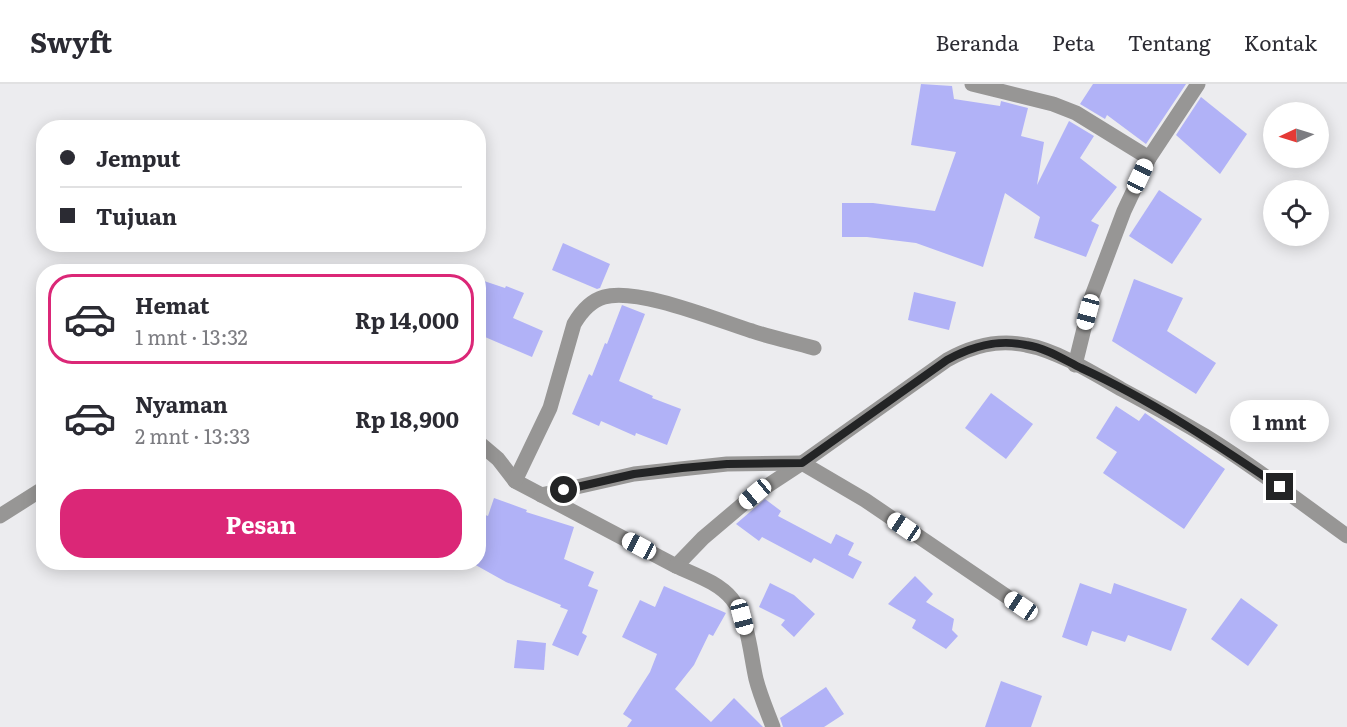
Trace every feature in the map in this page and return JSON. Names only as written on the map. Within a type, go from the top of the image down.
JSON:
[{"type":"street","points":[[972,84],[1053,104],[1076,113],[1149,158]]},
{"type":"street","points":[[1075,365],[1092,296],[1124,211],[1149,158],[1198,84]]},
{"type":"street","points":[[515,481],[550,408],[574,324],[587,306],[604,297],[622,295],[650,298],[755,333],[814,348]]},
{"type":"street","points":[[676,566],[703,538],[755,494],[947,360],[966,350],[987,344],[1028,345],[1050,352],[1099,376],[1205,436],[1347,536]]},
{"type":"street","points":[[486,449],[498,459],[515,481],[676,566],[715,584],[732,599],[739,610],[747,634],[757,681],[773,727]]},
{"type":"street","points":[[541,495],[644,473],[727,464],[802,463],[865,501],[1021,606]]},
{"type":"street","points":[[0,516],[36,493]]},
{"type":"building","points":[[921,84],[952,86],[954,99],[1000,106],[1001,101],[1028,108],[1021,136],[1044,142],[1037,185],[1069,121],[1094,136],[1080,158],[1117,187],[1091,221],[1099,225],[1086,257],[1034,238],[1040,217],[1005,193],[983,267],[916,243],[867,237],[842,237],[842,203],[873,203],[935,211],[956,152],[911,145]]},
{"type":"building","points":[[1093,84],[1186,84],[1146,144],[1107,115],[1105,119],[1080,104]]},
{"type":"building","points":[[1201,97],[1247,134],[1220,174],[1176,135]]},
{"type":"building","points":[[1159,190],[1202,219],[1172,264],[1129,236]]},
{"type":"building","points":[[563,243],[610,264],[600,288],[597,289],[552,270]]},
{"type":"building","points":[[1134,279],[1183,298],[1167,331],[1216,363],[1196,394],[1112,341]]},
{"type":"building","points":[[486,282],[524,293],[513,318],[543,331],[532,357],[486,337]]},
{"type":"building","points":[[914,292],[956,302],[949,330],[908,320]]},
{"type":"building","points":[[622,305],[645,314],[619,381],[653,396],[652,398],[681,409],[667,445],[636,433],[635,436],[601,421],[599,426],[572,414],[589,374],[592,376],[605,343],[607,344]]},
{"type":"building","points":[[991,393],[1033,424],[1006,459],[965,428]]},
{"type":"building","points":[[1116,406],[1139,421],[1145,413],[1225,469],[1184,529],[1103,473],[1117,452],[1096,438]]},
{"type":"building","points":[[494,498],[527,510],[526,512],[574,527],[564,559],[594,572],[588,586],[598,590],[582,633],[587,636],[578,656],[552,645],[568,610],[485,570],[486,515],[488,516]]},
{"type":"building","points":[[765,499],[781,511],[778,516],[831,544],[836,534],[854,543],[848,555],[862,562],[853,579],[814,558],[811,563],[762,537],[759,541],[736,524]]},
{"type":"building","points":[[915,576],[933,594],[926,602],[954,619],[952,630],[958,636],[946,649],[912,628],[916,620],[888,604]]},
{"type":"building","points":[[770,583],[794,595],[815,614],[794,637],[781,625],[785,620],[759,607]]},
{"type":"building","points":[[1080,583],[1111,594],[1114,583],[1187,609],[1171,651],[1128,635],[1125,642],[1092,631],[1087,646],[1062,637]]},
{"type":"building","points":[[664,586],[726,613],[713,636],[709,634],[694,665],[675,689],[711,722],[734,698],[763,727],[627,727],[632,720],[623,714],[650,672],[657,654],[622,637],[640,600],[655,607]]},
{"type":"building","points":[[1241,598],[1278,625],[1248,666],[1211,639]]},
{"type":"building","points":[[517,640],[546,643],[544,670],[514,668]]},
{"type":"building","points":[[1001,681],[1042,696],[1031,727],[985,727]]},
{"type":"building","points":[[826,687],[844,714],[824,727],[783,727],[780,718]]},
{"type":"route","points":[[564,490],[634,474],[682,468],[727,464],[802,463],[947,360],[966,350],[987,344],[1013,343],[1050,352],[1099,376],[1205,436],[1280,487]]}]
